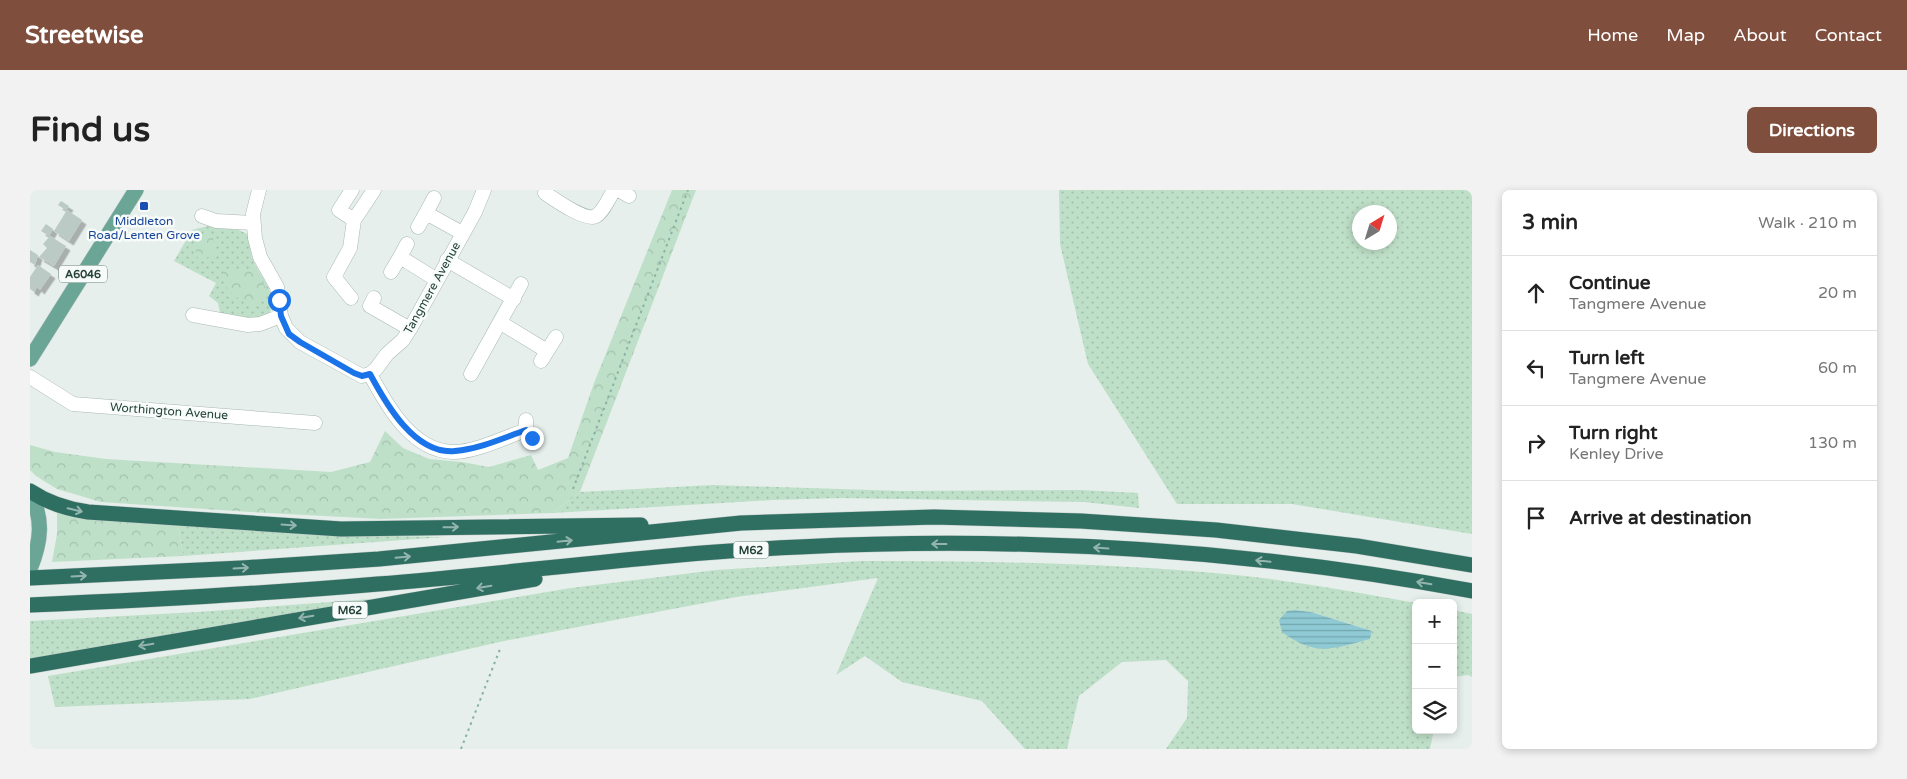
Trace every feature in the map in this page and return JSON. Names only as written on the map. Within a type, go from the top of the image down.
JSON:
[{"type":"highway","name":"M62","points":[[30,492],[55,504],[88,512],[342,529],[741,523],[934,517],[1080,521],[1225,531],[1357,546],[1472,565]]},
{"type":"highway","name":"M62","points":[[30,578],[242,568],[379,559],[741,523]]},
{"type":"highway","name":"M62","points":[[30,605],[247,594],[378,584],[670,556],[798,546],[937,544],[1076,546],[1220,556],[1354,572],[1472,591]]},
{"type":"highway","name":"M62","points":[[30,666],[670,556]]},
{"type":"main road","name":"A6046","points":[[30,358],[136,190]]},
{"type":"main road","points":[[30,492],[40,521],[40,533],[33,562]]},
{"type":"street","points":[[259,190],[253,223],[260,257],[277,288],[281,316],[289,334],[358,374],[370,374],[392,410],[408,431],[422,442],[436,448],[453,452],[478,447],[528,429]]},
{"type":"street","points":[[351,298],[334,277],[350,248],[354,220],[374,190]]},
{"type":"street","name":"Tangmere Avenue","points":[[370,374],[410,329],[474,212],[484,190]]},
{"type":"street","points":[[544,193],[590,218],[596,216],[614,190]]},
{"type":"street","points":[[351,191],[339,210],[354,220]]},
{"type":"street","points":[[418,227],[434,198]]},
{"type":"street","points":[[426,213],[462,233]]},
{"type":"street","points":[[201,215],[216,221],[253,223]]},
{"type":"street","points":[[391,272],[408,244]]},
{"type":"street","points":[[400,257],[437,280]]},
{"type":"street","points":[[448,260],[514,299]]},
{"type":"street","points":[[471,374],[521,284]]},
{"type":"street","points":[[370,307],[410,329]]},
{"type":"street","points":[[202,314],[248,325],[260,324],[281,316]]},
{"type":"street","points":[[498,328],[544,356],[556,337]]},
{"type":"street","name":"Worthington Avenue","points":[[30,377],[73,404],[315,423]]},
{"type":"path","points":[[573,489],[688,190]]},
{"type":"path","points":[[461,749],[500,649]]},
{"type":"green space","points":[[672,190],[696,190],[580,492],[552,513],[381,519],[101,502],[57,489],[30,470],[30,445],[55,452],[106,459],[331,472],[370,462],[385,431],[403,448],[429,459],[489,467],[531,455],[538,470],[568,458],[594,383]]},
{"type":"green space","points":[[1059,190],[1472,190],[1472,534],[1292,504],[1177,504],[1088,364],[1060,244]]},
{"type":"green space","points":[[208,226],[239,230],[247,234],[253,260],[273,300],[272,309],[267,314],[260,317],[250,317],[220,313],[218,303],[209,296],[216,283],[174,261],[192,230]]},
{"type":"green space","points":[[212,233],[216,255],[198,260],[193,239]]},
{"type":"green space","points":[[227,269],[256,271],[268,292],[265,299],[260,303],[250,304],[238,298],[228,289],[221,275]]},
{"type":"green space","points":[[712,485],[902,491],[1081,490],[1138,493],[1139,508],[1084,502],[841,498],[773,500],[552,513],[580,492]]},
{"type":"green space","points":[[57,510],[90,520],[178,525],[183,556],[52,562],[57,534]]},
{"type":"green space","points":[[178,525],[328,535],[445,537],[183,556]]},
{"type":"green space","points":[[861,561],[1095,565],[1258,577],[1326,587],[1412,602],[1412,734],[1433,734],[1430,749],[1166,749],[1187,718],[1188,681],[1166,660],[1122,662],[1079,696],[1067,749],[1025,749],[982,701],[902,682],[865,656],[836,675],[878,578],[736,597],[504,641],[250,699],[55,707],[48,676],[571,588],[716,570]],"holes":[[[1295,610],[1311,612],[1372,631],[1370,639]]]},
{"type":"green space","points":[[384,598],[30,662],[30,621],[198,612]]},
{"type":"green space","points":[[1457,611],[1472,614],[1472,677],[1468,675],[1457,676]]},
{"type":"water","points":[[1287,611],[1311,612],[1372,631],[1370,639],[1345,646],[1324,649],[1305,645],[1282,632],[1279,620]]},
{"type":"building","points":[[61,201],[69,206],[66,210],[58,205]]},
{"type":"building","points":[[67,210],[82,220],[69,241],[54,231]]},
{"type":"building","points":[[46,224],[53,229],[49,236],[41,231]]},
{"type":"building","points":[[50,236],[66,246],[54,266],[39,257],[47,248],[43,244]]},
{"type":"building","points":[[30,250],[38,255],[35,265],[30,262]]},
{"type":"building","points":[[38,265],[51,274],[40,290],[37,287],[34,292],[30,289],[30,277]]},
{"type":"place","name":"Middleton Road/Lenten Grove","points":[[144,206]]},
{"type":"route","points":[[279,300],[283,323],[289,334],[354,373],[362,376],[370,374],[377,388],[408,431],[422,442],[453,452],[478,447],[526,430],[532,438]]}]
